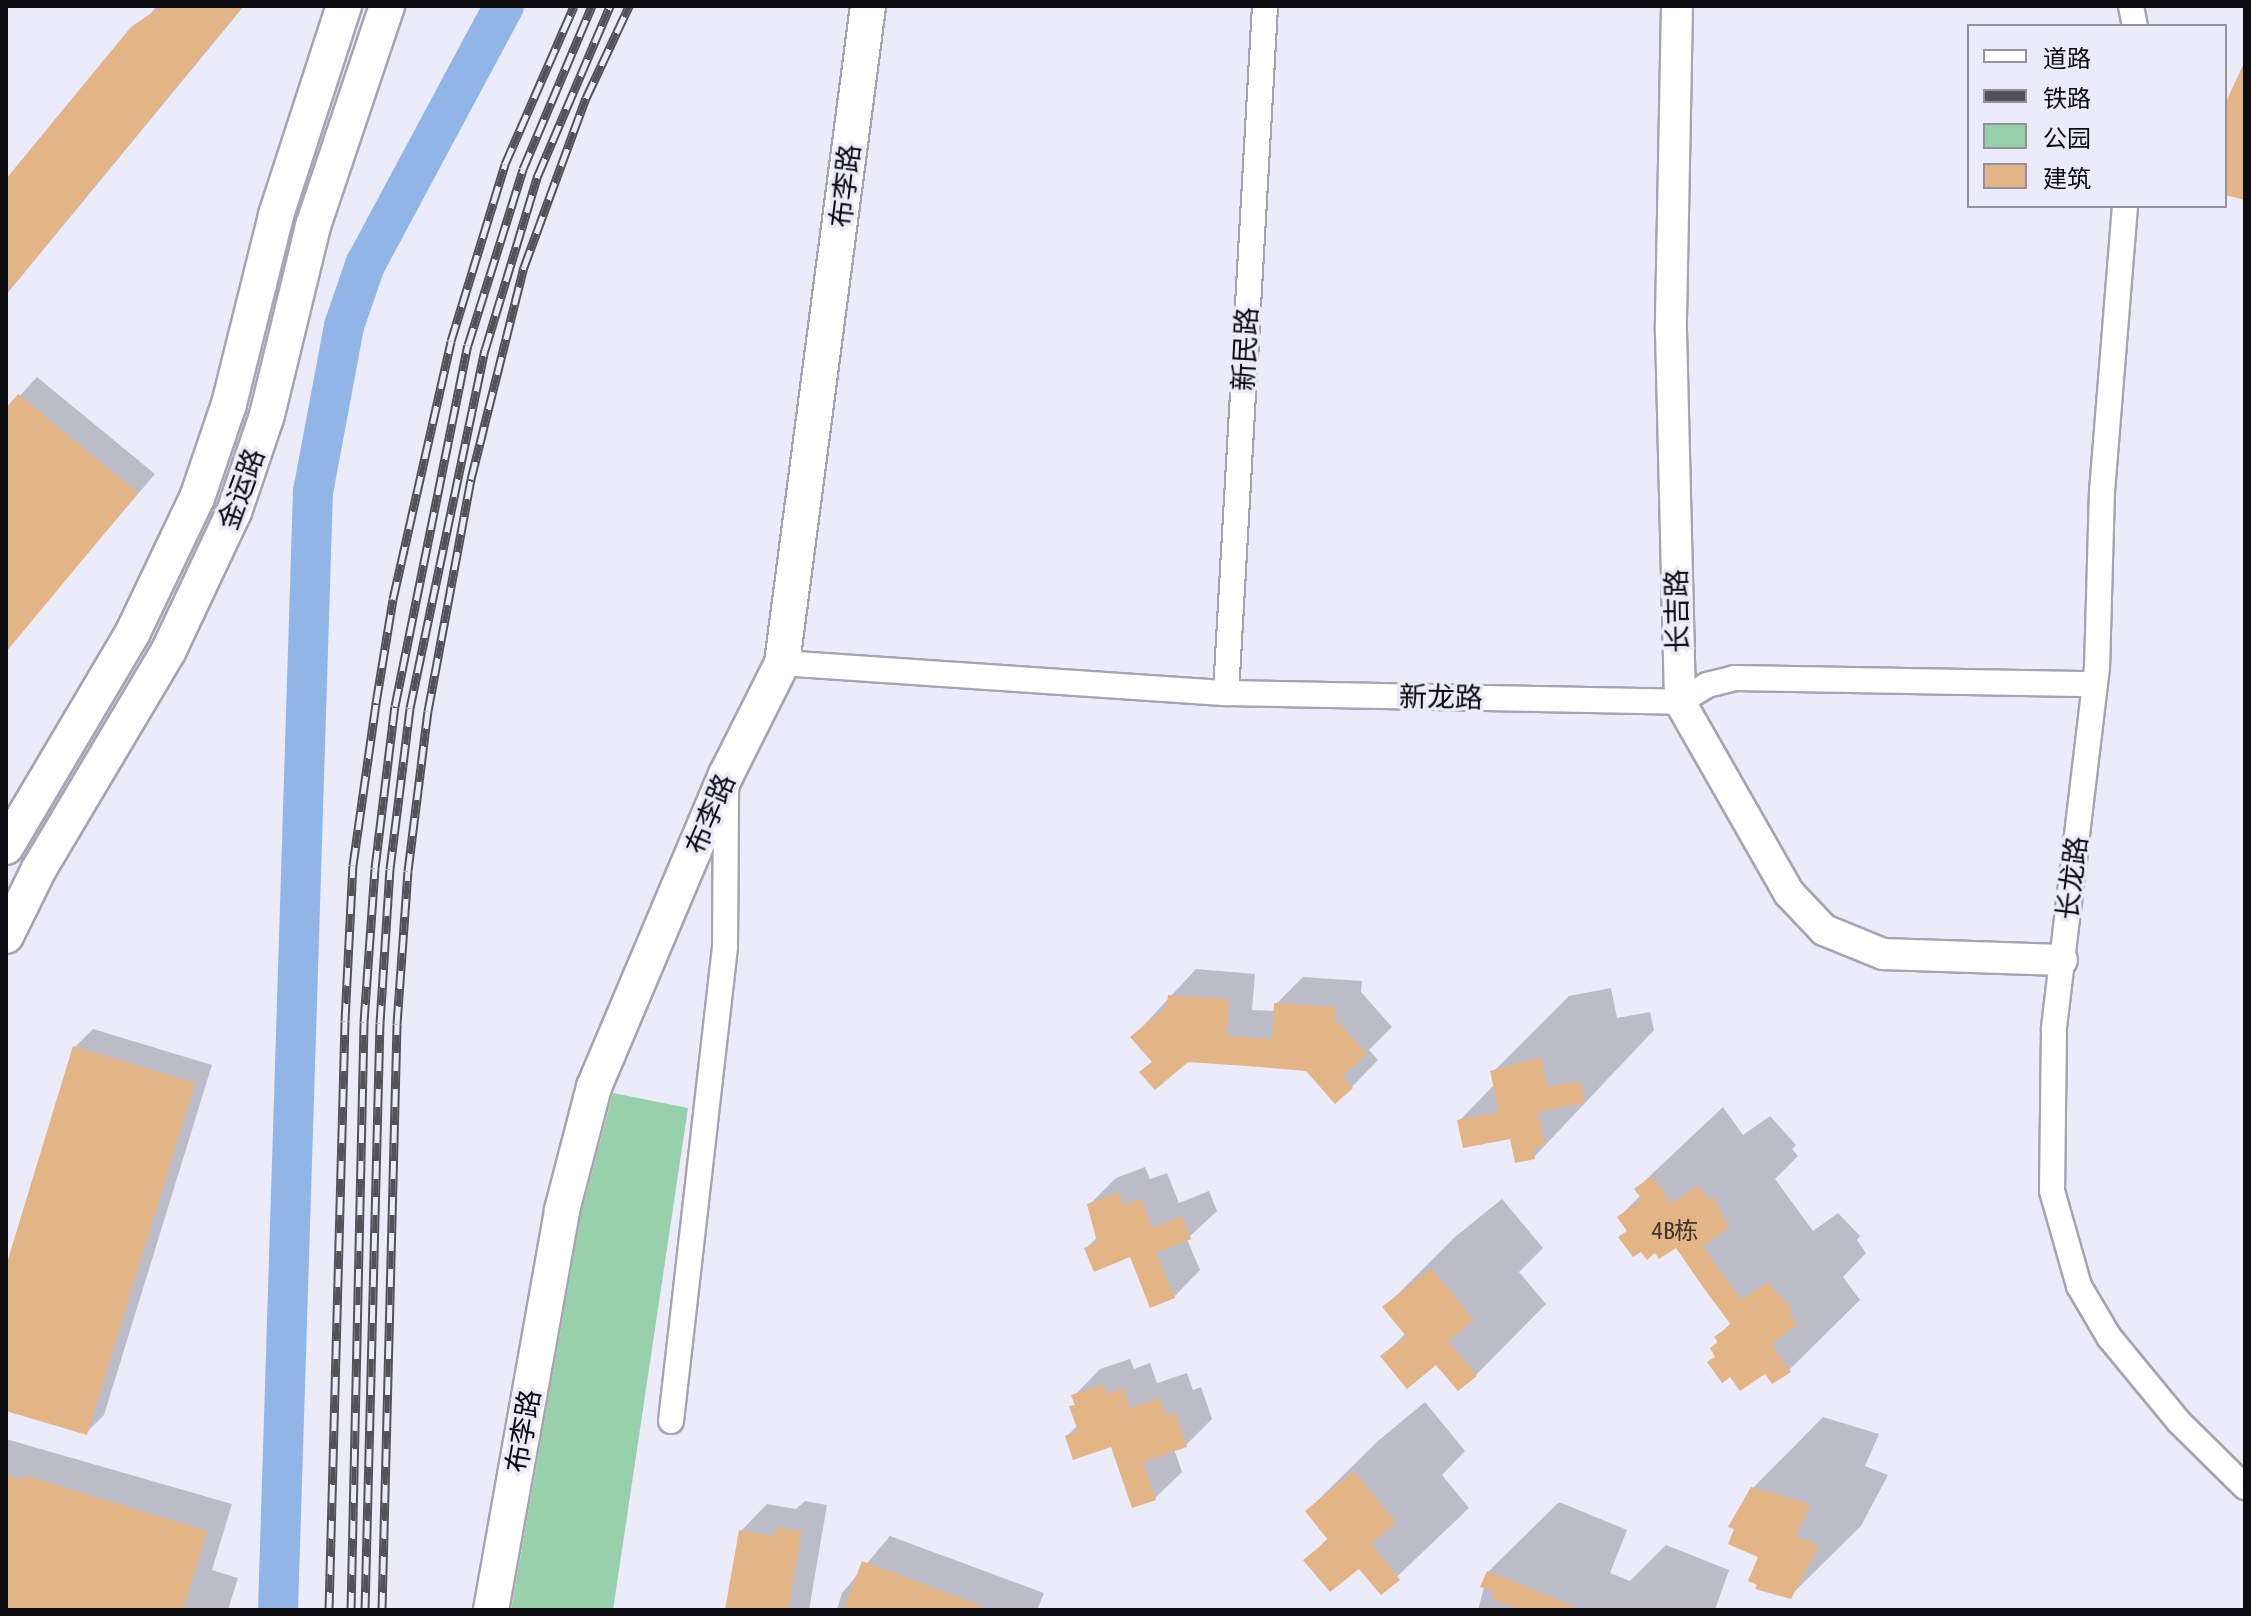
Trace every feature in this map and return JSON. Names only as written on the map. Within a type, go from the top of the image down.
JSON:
[{"type":"main road","name":"金运路","points":[[6,847],[133,632],[197,498],[229,404],[280,202],[344,6]]},
{"type":"main road","name":"金运路","points":[[6,936],[39,869],[168,652],[224,536],[267,415],[329,173],[387,6]]},
{"type":"main road","name":"布李路","points":[[491,1610],[562,1210],[594,1087],[726,775],[782,663],[868,6]]},
{"type":"street","name":"新民路","points":[[1226,693],[1265,6]]},
{"type":"street","name":"长吉路","points":[[1677,6],[1671,331],[1680,702],[1789,893],[1824,930],[1883,954],[2062,960]]},
{"type":"street","name":"长龙路","points":[[2125,208],[2102,490],[2095,684],[2062,960],[2049,1143],[2052,1191],[2079,1286],[2109,1337],[2149,1385],[2245,1487]]},
{"type":"street","name":"新龙路","points":[[782,663],[1226,693],[1680,702],[1707,685],[1735,678],[2095,684]]},
{"type":"street","points":[[671,1421],[725,947],[726,775]]},
{"type":"green space","points":[[613,1093],[688,1108],[613,1610],[511,1610],[581,1214]]},
{"type":"building","points":[[162,6],[243,6],[6,294],[6,179],[131,27]]},
{"type":"building","points":[[2245,61],[2245,200],[2227,196],[2227,100]]},
{"type":"building","points":[[18,394],[138,493],[6,652],[6,408]]},
{"type":"building","points":[[1168,995],[1229,999],[1227,1036],[1272,1039],[1274,1003],[1336,1007],[1335,1019],[1367,1054],[1343,1076],[1353,1088],[1335,1104],[1306,1071],[1247,1066],[1188,1062],[1155,1090],[1139,1072],[1152,1062],[1130,1037],[1167,1006]]},
{"type":"building","points":[[73,1046],[195,1083],[87,1435],[6,1411],[6,1266]]},
{"type":"building","points":[[1541,1057],[1547,1087],[1580,1081],[1585,1103],[1538,1112],[1545,1146],[1533,1148],[1535,1159],[1515,1163],[1510,1139],[1463,1148],[1457,1120],[1499,1112],[1490,1071]]},
{"type":"building","points":[[1652,1176],[1672,1204],[1698,1185],[1709,1200],[1713,1196],[1729,1228],[1703,1246],[1741,1300],[1767,1282],[1792,1308],[1788,1311],[1797,1325],[1771,1344],[1791,1372],[1772,1384],[1765,1374],[1740,1391],[1730,1377],[1722,1383],[1707,1362],[1715,1357],[1710,1348],[1718,1342],[1714,1337],[1731,1325],[1676,1248],[1659,1259],[1655,1253],[1647,1260],[1641,1252],[1633,1257],[1618,1237],[1627,1231],[1617,1217],[1642,1199],[1634,1189]]},
{"type":"building","points":[[1118,1192],[1123,1205],[1141,1198],[1152,1228],[1182,1216],[1191,1239],[1156,1253],[1175,1298],[1150,1308],[1130,1257],[1094,1272],[1084,1248],[1097,1242],[1087,1204]]},
{"type":"building","points":[[1431,1268],[1474,1320],[1448,1341],[1477,1376],[1458,1391],[1436,1365],[1407,1389],[1380,1356],[1406,1336],[1382,1307]]},
{"type":"building","points":[[1104,1384],[1107,1394],[1123,1388],[1130,1408],[1160,1398],[1166,1415],[1175,1412],[1187,1447],[1143,1462],[1156,1500],[1132,1508],[1111,1447],[1073,1460],[1065,1436],[1078,1431],[1069,1406],[1075,1405],[1071,1395]]},
{"type":"building","points":[[1354,1471],[1396,1523],[1371,1544],[1400,1580],[1381,1595],[1359,1569],[1330,1592],[1303,1560],[1328,1540],[1305,1511]]},
{"type":"building","points":[[6,1475],[23,1480],[24,1475],[207,1531],[183,1610],[6,1610]]},
{"type":"building","points":[[1751,1487],[1810,1504],[1796,1537],[1819,1545],[1791,1599],[1755,1589],[1757,1585],[1748,1581],[1758,1557],[1728,1544],[1734,1529],[1728,1527]]},
{"type":"building","points":[[776,1527],[802,1531],[788,1610],[725,1610],[739,1530],[775,1536]]},
{"type":"building","points":[[862,1561],[987,1608],[987,1610],[843,1610]]},
{"type":"building","points":[[1487,1571],[1581,1610],[1520,1610],[1492,1599],[1494,1592],[1480,1587]]},
{"type":"waterway","points":[[278,1610],[313,492],[344,326],[365,265],[504,6]]},
{"type":"railway","points":[[329,1610],[345,1021],[353,865],[376,703],[393,599],[451,341],[505,164],[574,6]]},
{"type":"railway","points":[[351,1610],[364,1022],[375,868],[395,706],[468,345],[523,169],[592,6]]},
{"type":"railway","points":[[365,1610],[380,1023],[390,869],[410,708],[485,350],[538,175],[610,6]]},
{"type":"railway","points":[[382,1610],[397,1024],[408,871],[428,711],[471,479],[524,267],[586,98],[629,6]]}]
